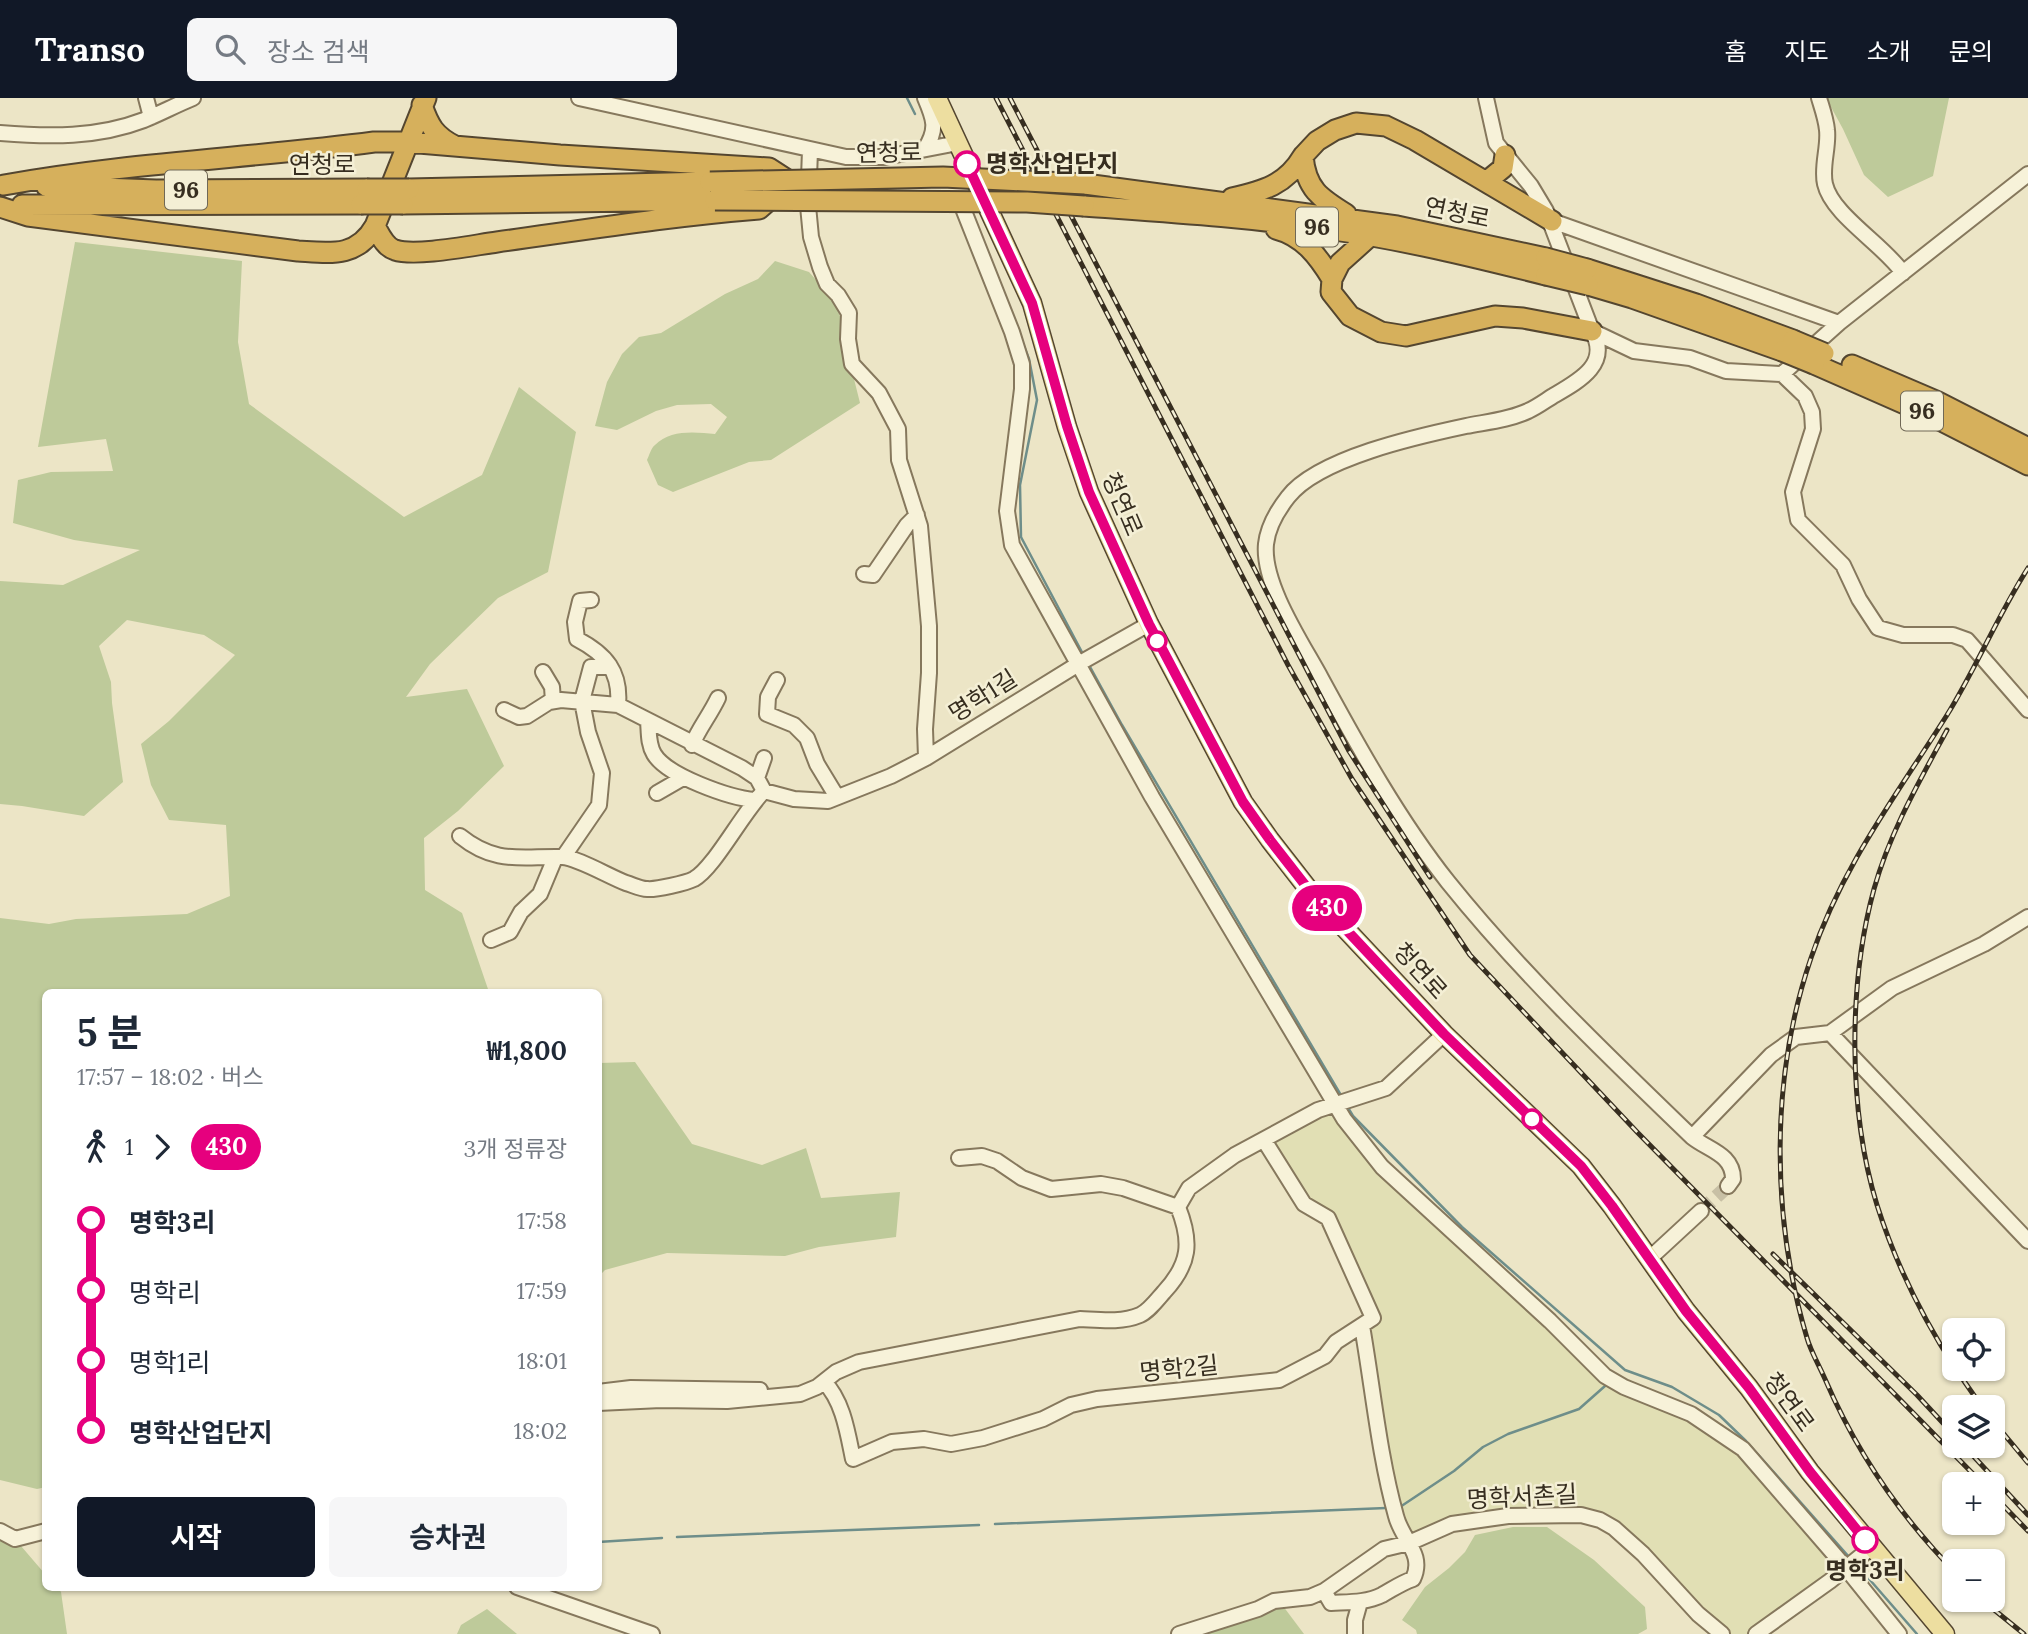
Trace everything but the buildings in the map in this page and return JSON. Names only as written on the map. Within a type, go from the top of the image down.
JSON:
[{"type":"highway","points":[[0,206],[28,216],[119,229],[333,253],[354,248],[368,239],[375,226],[426,100]]},
{"type":"highway","points":[[377,142],[394,136],[407,126],[426,100]]},
{"type":"highway","points":[[426,100],[430,127],[440,139],[456,146]]},
{"type":"highway","points":[[1212,202],[1265,191],[1297,166],[1317,141],[1335,130],[1356,124],[1386,126],[1415,139],[1552,221]]},
{"type":"highway","points":[[2,185],[70,173],[377,142],[407,142],[456,146],[714,190]]},
{"type":"highway","points":[[1486,182],[1503,169],[1505,155]]},
{"type":"highway","points":[[1303,156],[1305,174],[1311,187],[1329,204],[1353,219]]},
{"type":"highway","name":"연청로","points":[[0,206],[714,190],[786,179],[943,177],[1085,184],[1353,219],[1475,241],[1546,267]]},
{"type":"highway","name":"연청로","points":[[2,185],[364,197]]},
{"type":"highway","points":[[375,226],[387,245],[395,250],[409,252],[714,190]]},
{"type":"highway","name":"연청로","points":[[714,190],[769,201],[1027,202],[1231,218],[1328,229],[1546,267],[1588,277],[1668,310],[1788,346],[1936,401],[2028,448]]},
{"type":"highway","points":[[1231,218],[1288,232],[1305,243],[1321,260],[1332,278]]},
{"type":"highway","points":[[1370,236],[1340,263],[1332,278],[1331,292],[1350,316],[1381,332],[1406,336],[1495,316],[1523,318],[1592,331]]},
{"type":"highway","name":"연청로","points":[[1819,358],[2028,465]]},
{"type":"main road","name":"청연로","points":[[937,98],[1032,303],[1089,492],[1149,624],[1223,767],[1270,840],[1309,890],[1444,1034],[1581,1166],[1686,1311],[1749,1388],[1810,1472],[1945,1634]]},
{"type":"street","points":[[146,98],[151,117]]},
{"type":"street","points":[[0,133],[61,136],[94,134],[151,117],[193,98]]},
{"type":"street","points":[[925,98],[935,122],[925,149]]},
{"type":"street","points":[[1486,98],[1496,143],[1531,186],[1552,221],[1592,331],[1599,343],[1595,361],[1583,379],[1528,411],[1506,419],[1426,434],[1396,443],[1328,468],[1306,481],[1293,491],[1272,522],[1266,542],[1266,560],[1279,597],[1342,716],[1398,811],[1448,883],[1522,967],[1692,1137],[1723,1156],[1733,1171],[1733,1179],[1728,1186]]},
{"type":"street","points":[[1819,98],[1827,131],[1824,183],[1828,193],[1852,222],[1888,253],[1903,273]]},
{"type":"street","points":[[586,99],[845,157],[885,157],[958,143]]},
{"type":"street","points":[[810,150],[808,206],[811,237],[827,284],[838,295],[849,313],[852,363],[878,393],[898,429],[899,460],[920,526],[929,626],[926,758]]},
{"type":"street","points":[[1782,374],[1839,323],[2028,174]]},
{"type":"street","points":[[960,201],[1022,364],[1022,389],[1007,511],[1012,545],[1080,663],[1152,797],[1338,1103],[1382,1167],[1550,1321],[1605,1376],[1624,1387],[1691,1414],[1743,1449],[1899,1634]]},
{"type":"street","points":[[1552,221],[1839,323]]},
{"type":"street","points":[[1592,331],[1634,351],[1690,358],[1726,371],[1782,374],[1805,396],[1812,412],[1813,429],[1793,492],[1798,520],[1843,565],[1878,628],[1903,635],[1952,635],[1967,640],[2028,710]]},
{"type":"street","points":[[864,573],[873,575],[907,524],[917,515]]},
{"type":"street","points":[[590,600],[580,601],[575,622],[577,639],[594,648],[610,667],[620,687],[618,705]]},
{"type":"street","name":"명학1길","points":[[504,710],[519,717],[527,716],[553,701],[618,705],[692,745],[742,768],[758,790],[794,799],[828,801],[891,776],[926,758],[1080,663],[1149,624]]},
{"type":"street","points":[[491,940],[510,932],[521,912],[540,894],[559,857],[599,805],[602,774],[588,732],[582,701],[591,667],[610,667]]},
{"type":"street","points":[[543,672],[552,687],[553,701]]},
{"type":"street","points":[[776,680],[768,697],[767,714],[794,725],[807,737],[817,764],[837,797]]},
{"type":"street","points":[[692,745],[699,727],[709,717],[718,698]]},
{"type":"street","name":"명학1길","points":[[648,721],[650,744],[655,757],[683,778],[744,799],[758,790]]},
{"type":"street","points":[[460,836],[472,846],[500,856],[523,859],[559,857],[647,889],[694,879],[714,858],[758,790],[764,758]]},
{"type":"street","points":[[657,793],[683,778]]},
{"type":"street","points":[[1692,1137],[1771,1055],[1796,1037],[1830,1032],[1892,988],[1984,944],[2028,918]]},
{"type":"street","points":[[1830,1032],[2028,1241]]},
{"type":"street","points":[[1178,1207],[1189,1188],[1235,1156],[1308,1115],[1386,1088],[1444,1034]]},
{"type":"street","points":[[1264,1140],[1304,1203],[1328,1218],[1373,1318],[1362,1326],[1396,1518],[1417,1558],[1418,1569],[1413,1579],[1395,1585],[1381,1595],[1360,1602],[1331,1602],[1324,1591]]},
{"type":"street","points":[[959,1158],[982,1156],[997,1161],[1022,1178],[1051,1189],[1101,1184],[1123,1188],[1178,1207]]},
{"type":"street","points":[[602,1403],[727,1401],[800,1394],[824,1382],[836,1372],[859,1362],[1080,1319],[1108,1321],[1142,1314],[1172,1283],[1184,1264],[1187,1250],[1186,1228],[1178,1207]]},
{"type":"street","points":[[1649,1259],[1702,1212]]},
{"type":"street","name":"명학2길","points":[[824,1382],[834,1395],[843,1417],[853,1460],[892,1442],[924,1439],[951,1444],[984,1438],[1043,1419],[1071,1405],[1097,1399],[1279,1380],[1325,1356],[1336,1342],[1362,1326]]},
{"type":"street","points":[[602,1392],[631,1388],[748,1391],[824,1382]]},
{"type":"street","name":"명학서촌길","points":[[1179,1634],[1258,1609],[1274,1601],[1310,1597],[1324,1591],[1384,1549],[1409,1543],[1452,1524],[1489,1518],[1581,1515],[1600,1520],[1614,1528],[1643,1554],[1670,1586],[1722,1634]]},
{"type":"street","points":[[0,1531],[15,1539],[42,1532]]},
{"type":"street","points":[[1756,1634],[1872,1547]]},
{"type":"street","points":[[528,1591],[652,1634]]},
{"type":"street","points":[[1355,1634],[1355,1620],[1360,1602]]},
{"type":"shaded area","points":[[1324,1113],[1333,1117],[1369,1162],[1545,1322],[1600,1379],[1671,1409],[1719,1437],[1745,1460],[1797,1519],[1833,1568],[1830,1575],[1748,1634],[1726,1634],[1618,1529],[1545,1509],[1410,1539],[1398,1515],[1365,1327],[1376,1319],[1332,1220],[1306,1201],[1272,1146],[1286,1133]]},
{"type":"green space","points":[[1826,98],[1949,98],[1933,176],[1888,197],[1864,175]]},
{"type":"green space","points":[[75,242],[242,261],[238,342],[249,404],[404,517],[482,475],[519,387],[576,432],[548,572],[498,598],[430,664],[406,697],[467,689],[504,766],[458,811],[424,838],[425,890],[462,913],[488,989],[42,989],[42,1488],[37,1489],[0,1480],[0,918],[49,924],[76,919],[187,914],[230,896],[226,825],[169,820],[151,785],[141,744],[169,721],[235,655],[204,635],[127,620],[99,646],[111,682],[123,782],[84,816],[0,804],[0,581],[63,585],[140,550],[74,540],[13,523],[18,480],[51,472],[113,471],[106,439],[38,447]]},
{"type":"green space","points":[[775,261],[809,272],[833,299],[840,316],[844,358],[854,379],[860,403],[771,460],[749,462],[673,492],[658,485],[647,460],[654,446],[676,434],[715,434],[727,417],[711,404],[677,405],[656,411],[617,430],[595,426],[607,382],[622,354],[639,337],[661,333],[725,294],[758,279]]},
{"type":"green space","points":[[635,1062],[692,1144],[762,1165],[806,1148],[821,1198],[900,1192],[896,1237],[819,1247],[785,1256],[667,1253],[602,1273],[602,1063]]},
{"type":"green space","points":[[1513,1527],[1547,1527],[1594,1560],[1645,1607],[1647,1629],[1638,1634],[1417,1634],[1416,1630],[1402,1620],[1425,1587],[1465,1552],[1475,1535]]},
{"type":"green space","points":[[0,1535],[15,1539],[42,1570],[42,1591],[61,1592],[67,1634],[0,1634]]},
{"type":"green space","points":[[1283,1606],[1304,1634],[1196,1634],[1246,1621]]},
{"type":"green space","points":[[487,1609],[517,1634],[457,1634],[461,1625]]},
{"type":"waterway","points":[[907,98],[915,114]]},
{"type":"waterway","points":[[1020,336],[1029,359],[1037,400],[1020,485],[1021,537],[1084,656]]},
{"type":"waterway","points":[[1089,665],[1342,1097]]},
{"type":"waterway","points":[[1347,1106],[1353,1116],[1462,1227],[1625,1370],[1672,1387],[1719,1415],[1746,1441],[1850,1558]]},
{"type":"waterway","points":[[1400,1507],[1454,1471],[1483,1447],[1508,1434],[1579,1409],[1605,1386]]},
{"type":"waterway","points":[[995,1524],[1386,1508]]},
{"type":"waterway","points":[[677,1537],[979,1525]]},
{"type":"waterway","points":[[602,1542],[662,1538]]},
{"type":"waterway","points":[[1857,1565],[1917,1634]]},
{"type":"tunnel","points":[[1701,1211],[1728,1186]]},
{"type":"railway","points":[[996,98],[1288,665],[1352,779],[1470,955],[1638,1133],[1971,1472]]},
{"type":"railway","points":[[1010,98],[1349,751],[1430,877]]},
{"type":"railway","points":[[1942,1558],[1898,1505],[1865,1457],[1837,1406],[1809,1343],[1795,1292],[1787,1244],[1780,1148],[1782,1099],[1798,1004],[1811,958],[1838,893],[1872,832],[1958,697],[2028,568]]},
{"type":"railway","points":[[1942,1347],[1910,1289],[1877,1205],[1867,1168],[1861,1129],[1855,1047],[1859,965],[1874,889],[1897,827],[1947,730]]},
{"type":"railway","points":[[1773,1254],[1942,1422]]},
{"type":"railway","points":[[1964,1381],[1974,1395]]},
{"type":"railway","points":[[2005,1435],[2028,1463]]},
{"type":"railway","points":[[1975,1458],[2028,1515]]},
{"type":"railway","points":[[2005,1507],[2028,1531]]},
{"type":"railway","points":[[1997,1612],[2024,1634]]},
{"type":"bus line","name":"430","points":[[967,164],[1032,303],[1089,492],[1149,624],[1243,802],[1309,890],[1444,1034],[1581,1166],[1686,1311],[1749,1388],[1810,1472],[1865,1540]]},
{"type":"place","name":"명학산업단지","points":[[967,164]]},
{"type":"place","name":"명학3리","points":[[1865,1540]]}]
